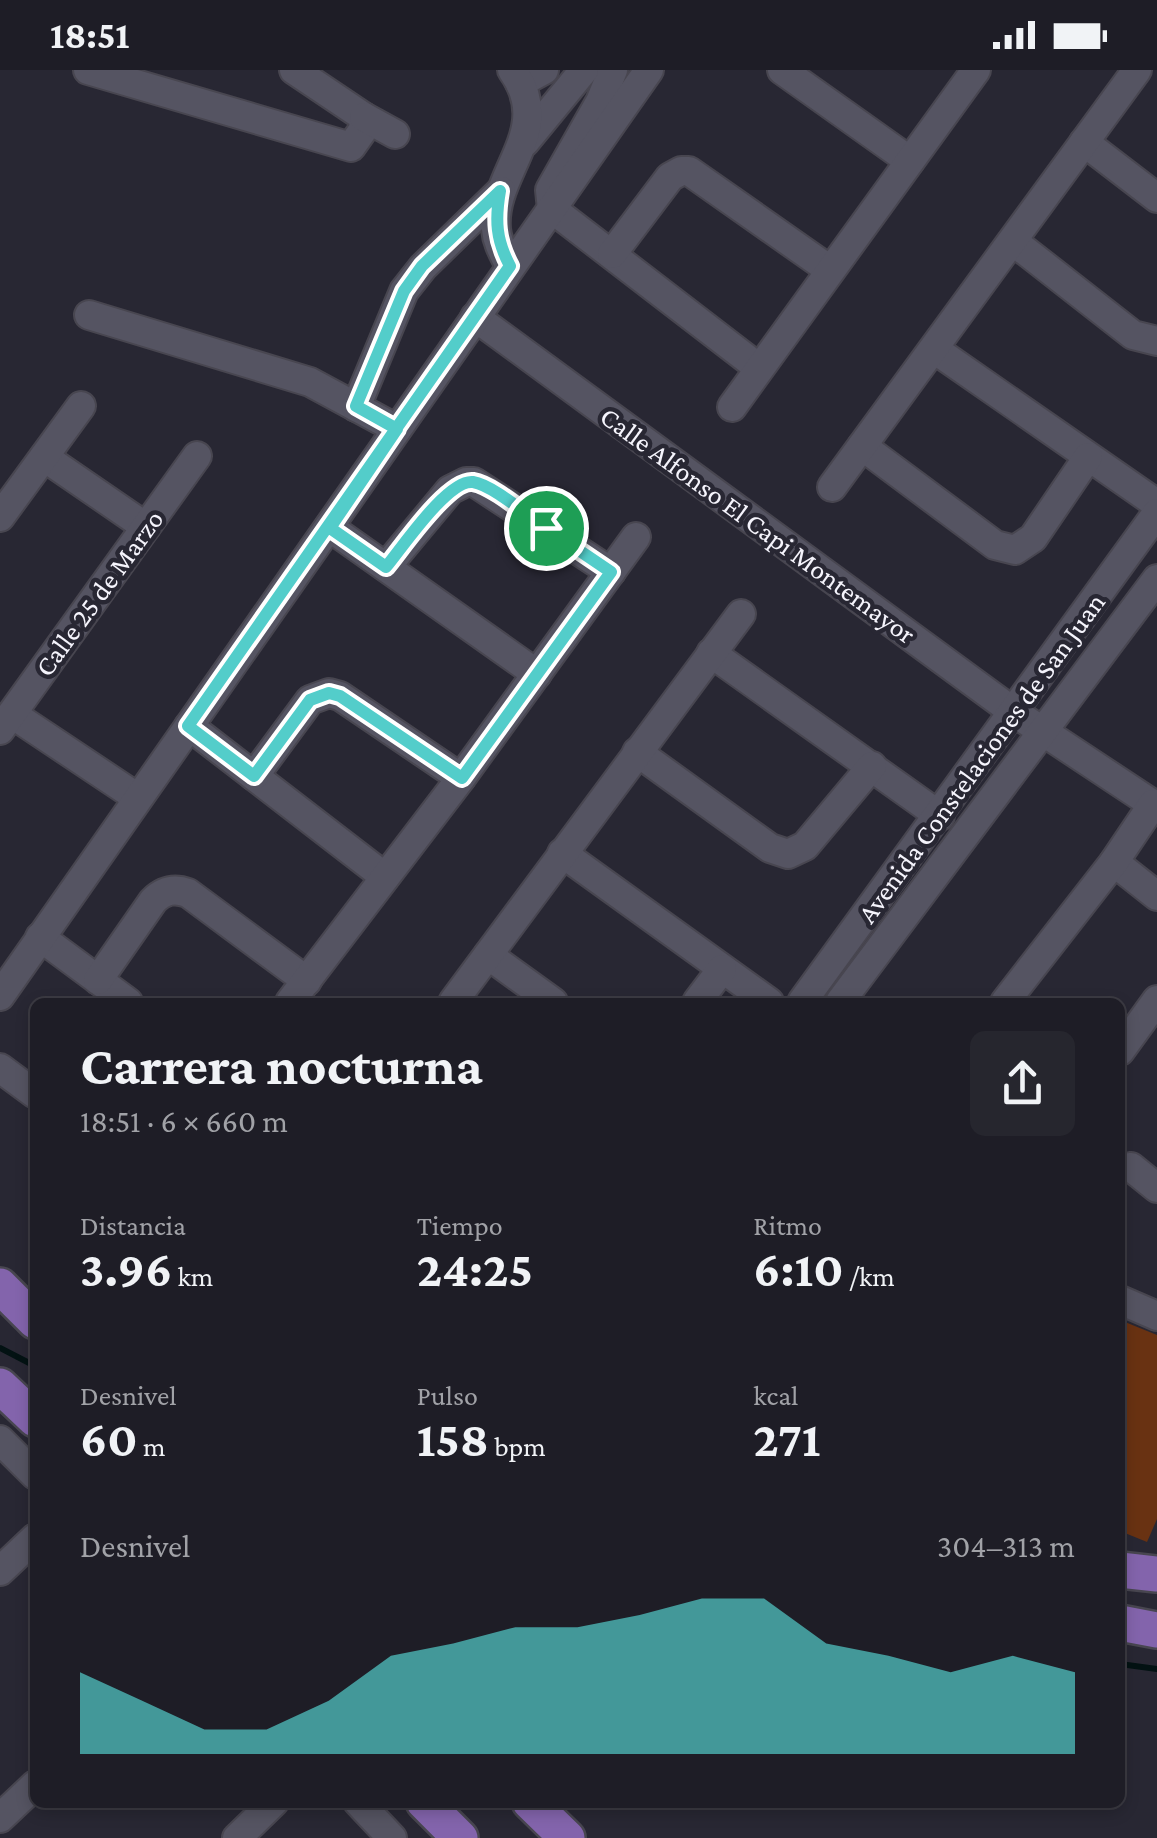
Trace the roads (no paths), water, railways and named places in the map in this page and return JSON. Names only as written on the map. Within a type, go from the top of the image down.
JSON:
[{"type":"main road","points":[[0,1386],[30,1414]]},
{"type":"main road","points":[[1125,1571],[1157,1574]]},
{"type":"main road","points":[[1125,1623],[1157,1630]]},
{"type":"main road","points":[[430,1808],[460,1838]]},
{"type":"main road","points":[[536,1808],[567,1838]]},
{"type":"street","points":[[88,70],[347,159],[360,138],[364,117]]},
{"type":"street","points":[[294,70],[395,134]]},
{"type":"street","points":[[356,406],[404,291],[422,266],[500,191],[525,142],[584,70]]},
{"type":"street","points":[[613,70],[600,102],[550,190],[552,208],[758,368]]},
{"type":"street","points":[[0,994],[649,70]]},
{"type":"street","points":[[782,70],[910,161]]},
{"type":"street","points":[[732,407],[976,70]]},
{"type":"street","points":[[832,486],[1138,70]]},
{"type":"street","points":[[525,142],[526,74]]},
{"type":"street","points":[[1084,142],[1157,198]]},
{"type":"street","points":[[612,254],[670,177],[689,171],[830,270]]},
{"type":"street","points":[[500,191],[496,228],[499,246],[510,266]]},
{"type":"street","points":[[1014,242],[1133,335],[1157,341]]},
{"type":"street","points":[[89,316],[310,382],[397,429]]},
{"type":"street","name":"Calle Alfonso El Capi Montemayor","points":[[475,317],[1014,713],[1155,806]]},
{"type":"street","points":[[934,350],[1157,504]]},
{"type":"street","points":[[0,517],[81,406]]},
{"type":"street","points":[[862,446],[996,544],[1015,550],[1033,538],[1088,457]]},
{"type":"street","name":"Calle 25 de Marzo","points":[[6,722],[197,456]]},
{"type":"street","points":[[44,457],[146,527]]},
{"type":"street","points":[[386,567],[450,490],[466,482],[481,485],[611,572]]},
{"type":"street","name":"Avenida Constelaciones de San Juan","points":[[805,998],[1157,513]]},
{"type":"street","points":[[330,528],[538,674]]},
{"type":"street","points":[[98,980],[160,894],[179,890],[188,893],[298,992],[462,778],[636,537]]},
{"type":"street","name":"Avenida Constelaciones de San Juan","points":[[843,998],[1157,578]]},
{"type":"street","points":[[456,998],[741,614]]},
{"type":"street","points":[[711,653],[940,816]]},
{"type":"street","points":[[254,776],[310,700],[329,693],[340,696],[462,778]]},
{"type":"street","points":[[6,722],[138,798]]},
{"type":"street","points":[[188,726],[386,877]]},
{"type":"street","points":[[637,752],[770,848],[788,854],[805,846],[872,766]]},
{"type":"street","points":[[1009,998],[1155,806]]},
{"type":"street","points":[[562,853],[763,998]]},
{"type":"street","points":[[1114,862],[1157,896]]},
{"type":"street","points":[[40,936],[123,998]]},
{"type":"street","points":[[488,955],[547,998]]},
{"type":"street","points":[[700,998],[722,969]]},
{"type":"street","points":[[1125,1044],[1157,1000]]},
{"type":"street","points":[[0,1068],[30,1090]]},
{"type":"street","points":[[1131,1167],[1157,1188]]},
{"type":"street","points":[[1125,1302],[1157,1316]]},
{"type":"street","points":[[0,1440],[30,1470]]},
{"type":"street","points":[[0,1571],[30,1543]]},
{"type":"street","points":[[0,1818],[30,1790]]},
{"type":"street","points":[[237,1838],[268,1808]]},
{"type":"street","points":[[364,1808],[392,1838]]},
{"type":"waterway","points":[[0,1348],[30,1363]]},
{"type":"waterway","points":[[1125,1665],[1157,1669]]}]
